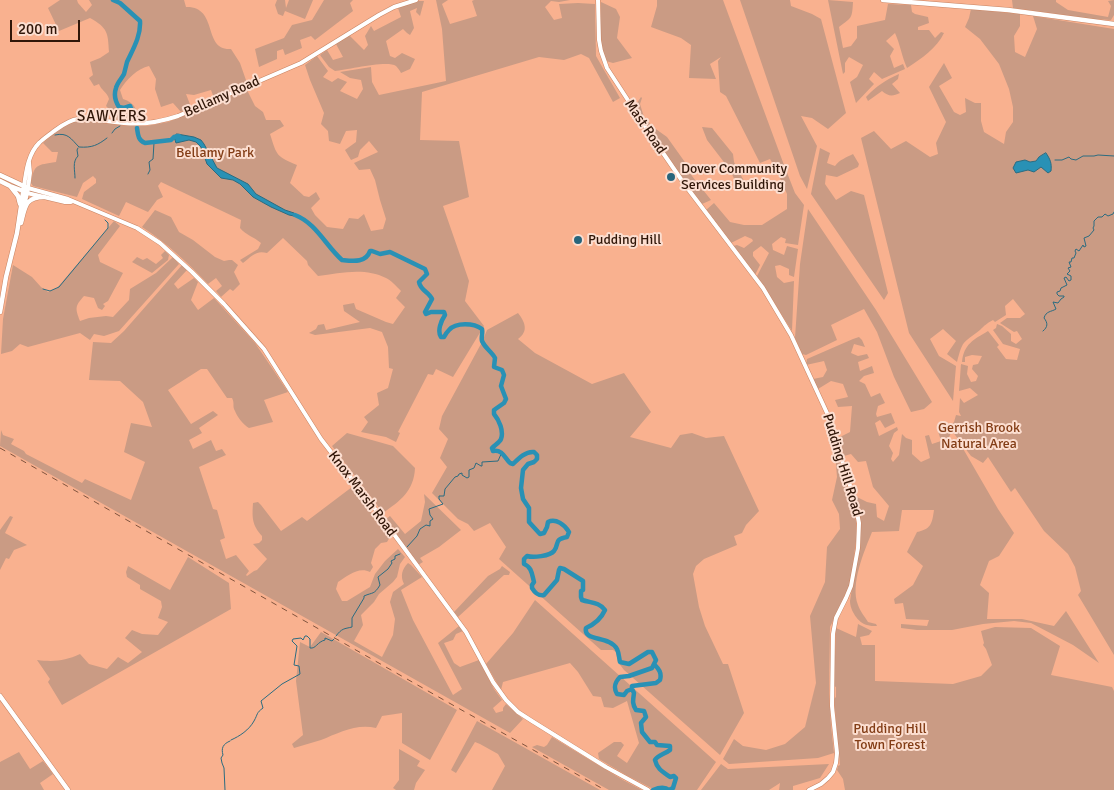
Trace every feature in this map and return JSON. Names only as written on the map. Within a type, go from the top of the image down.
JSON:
[{"type":"main road","points":[[883,0],[1008,10],[1114,24]]},
{"type":"main road","name":"Knox Marsh Road","points":[[0,175],[26,190]]},
{"type":"main road","name":"Knox Marsh Road","points":[[0,181],[26,190]]},
{"type":"main road","points":[[10,186],[18,196],[21,206]]},
{"type":"main road","points":[[17,233],[21,206],[26,190]]},
{"type":"main road","points":[[19,221],[26,190]]},
{"type":"main road","points":[[0,312],[6,277],[27,202],[32,198],[44,197]]},
{"type":"main road","points":[[0,696],[68,790]]},
{"type":"street","name":"Bellamy Road","points":[[26,190],[30,173],[29,162],[33,152],[40,143],[70,121],[86,119],[140,124],[162,121],[178,116],[301,63],[379,15],[394,7],[416,0]]},
{"type":"street","name":"Mast Road","points":[[598,0],[598,32],[601,52],[610,74],[685,185],[763,288],[794,339]]},
{"type":"street","name":"Knox Marsh Road","points":[[26,190],[44,197],[73,202]]},
{"type":"street","name":"Knox Marsh Road","points":[[26,190],[61,197],[137,228],[160,244],[192,272],[247,330],[270,358],[321,438],[466,632],[494,684],[506,700],[518,712],[533,722],[647,790]]},
{"type":"street","name":"Pudding Hill Road","points":[[794,339],[824,405],[854,498],[859,523],[858,548],[851,586],[834,623],[832,706],[837,753],[836,763],[833,772],[825,782],[809,790]]},
{"type":"green space","points":[[60,0],[77,0],[86,12],[92,5],[89,0],[184,0],[186,7],[203,13],[216,43],[222,48],[231,49],[240,63],[247,83],[214,98],[211,90],[194,95],[186,94],[191,107],[181,112],[173,103],[161,107],[155,89],[156,79],[149,66],[133,75],[120,90],[123,99],[135,107],[139,121],[117,120],[106,106],[109,99],[107,95],[99,84],[94,86],[89,78],[93,75],[90,62],[109,52],[106,32],[104,28],[90,18],[59,31],[48,8]]},
{"type":"green space","points":[[277,0],[285,0],[286,8],[289,0],[313,0],[305,19],[285,11],[283,16],[278,14],[275,5]]},
{"type":"green space","points":[[324,0],[353,0],[350,3],[353,11],[315,40],[311,36],[300,40],[302,48],[285,55],[283,49],[277,51],[277,59],[259,67],[255,49],[284,38],[292,25],[312,20]]},
{"type":"green space","name":"Bellamy Park","points":[[436,0],[448,0],[442,4],[450,24],[477,16],[472,1],[474,0],[570,0],[551,1],[545,7],[554,20],[562,18],[559,4],[595,4],[596,56],[620,98],[613,102],[589,58],[581,54],[564,60],[539,57],[422,92],[420,140],[459,141],[469,197],[443,206],[469,281],[465,301],[484,326],[453,377],[436,369],[433,375],[428,374],[398,432],[400,433],[396,442],[386,437],[361,432],[368,422],[364,417],[379,405],[377,393],[388,388],[393,369],[389,368],[388,347],[382,332],[370,328],[315,335],[309,333],[316,329],[318,325],[324,324],[326,330],[360,322],[344,311],[343,305],[354,303],[356,309],[393,324],[405,307],[396,298],[401,291],[390,280],[378,275],[361,272],[344,272],[318,276],[308,265],[307,261],[283,238],[267,253],[257,253],[243,263],[240,260],[258,249],[261,243],[240,228],[241,220],[161,182],[158,186],[163,197],[157,200],[148,212],[126,202],[119,216],[82,199],[84,192],[96,183],[96,179],[93,176],[83,183],[77,197],[33,186],[31,183],[35,169],[38,166],[56,162],[58,152],[52,152],[43,143],[68,124],[77,121],[87,121],[128,126],[146,126],[168,122],[247,90],[255,106],[263,112],[266,120],[280,120],[284,126],[270,134],[274,147],[281,157],[297,165],[290,183],[304,196],[309,197],[316,192],[320,199],[311,208],[315,215],[327,227],[343,229],[349,218],[358,219],[364,214],[371,231],[383,229],[386,219],[375,180],[370,169],[359,170],[354,163],[378,152],[369,141],[360,150],[358,157],[351,160],[345,150],[356,142],[357,130],[346,131],[340,144],[329,141],[328,131],[321,124],[324,113],[305,65],[317,56],[328,71],[323,77],[332,82],[338,78],[347,82],[340,91],[357,99],[363,89],[361,80],[350,78],[340,72],[371,67],[372,82],[379,95],[446,81],[442,29]]},
{"type":"green space","points":[[657,0],[723,0],[795,193],[804,205],[798,245],[785,243],[786,239],[781,237],[772,244],[773,250],[784,255],[787,246],[798,249],[794,277],[789,275],[789,269],[780,265],[775,266],[777,277],[784,283],[794,281],[792,331],[757,276],[769,253],[761,246],[753,252],[753,256],[760,265],[755,275],[733,246],[737,245],[744,248],[753,241],[752,239],[745,236],[731,243],[706,210],[714,203],[730,222],[744,225],[762,225],[787,209],[787,194],[770,159],[760,163],[726,96],[720,92],[718,61],[721,57],[710,64],[716,79],[689,78],[691,45],[681,38],[651,27]]},
{"type":"green space","points":[[740,0],[790,0],[791,6],[821,19],[846,113],[828,129],[812,118],[801,116],[817,146],[807,189],[800,176]]},
{"type":"green space","points":[[828,0],[853,2],[850,17],[839,27],[843,48],[851,46],[857,38],[857,26],[885,20],[888,4],[911,5],[912,12],[928,17],[929,23],[918,27],[918,30],[929,30],[935,38],[941,32],[944,33],[933,48],[907,68],[895,33],[886,41],[894,49],[890,56],[894,68],[903,64],[905,69],[882,79],[874,72],[869,79],[874,84],[856,103],[850,82],[857,77],[863,65],[849,57],[845,63],[845,72],[843,74]]},
{"type":"green space","points":[[1012,0],[1056,0],[1056,2],[1068,10],[1108,17],[1111,6],[1108,1],[1114,0],[1114,15],[1111,20],[1094,19],[1013,8]]},
{"type":"green space","points":[[418,1],[424,1],[420,16],[416,12],[417,8],[410,11],[414,28],[410,35],[403,29],[386,41],[390,56],[395,58],[402,53],[415,59],[410,69],[401,73],[396,66],[384,64],[335,71],[329,67],[320,55],[327,50],[333,60],[343,57],[336,44],[349,35],[364,50],[368,45],[365,36],[371,26],[374,31],[401,17],[398,8]]},
{"type":"green space","points":[[601,2],[616,9],[620,17],[617,38],[632,58],[613,63],[606,61],[601,40]]},
{"type":"green space","name":"Gerrish Brook Natural Area","points":[[971,9],[1020,14],[1020,26],[1014,36],[1015,52],[1025,57],[1037,29],[1033,16],[1114,29],[1114,655],[1078,595],[1081,591],[1075,567],[1068,554],[1044,531],[1015,488],[1011,492],[988,457],[983,463],[971,456],[949,427],[954,422],[956,415],[961,416],[959,412],[960,398],[964,403],[978,395],[970,388],[959,391],[961,364],[968,366],[967,374],[971,382],[976,381],[978,376],[972,369],[973,365],[978,364],[982,356],[972,355],[965,357],[965,362],[962,362],[967,347],[988,331],[999,345],[997,347],[1006,359],[1017,360],[1020,349],[1003,344],[993,330],[997,324],[1002,326],[1011,334],[1011,341],[1016,344],[1022,339],[1017,331],[1014,332],[1000,323],[1007,318],[1020,318],[1025,314],[1013,299],[1005,306],[1006,315],[995,322],[993,320],[989,322],[966,340],[957,362],[947,354],[956,341],[943,329],[930,339],[939,356],[956,366],[953,401],[909,333],[861,138],[874,131],[891,149],[906,141],[930,157],[938,154],[936,143],[946,122],[929,87],[944,63],[952,78],[939,86],[954,112],[960,115],[966,112],[965,98],[975,103],[981,103],[981,121],[984,132],[1004,144],[1006,132],[1013,122],[1013,107],[1009,89],[999,64],[980,39],[965,27]]},
{"type":"green space","points":[[899,74],[898,79],[892,84],[900,93],[890,95],[882,91],[868,101],[866,97],[874,89]]},
{"type":"green space","points":[[641,97],[640,104],[644,117],[653,127],[667,137],[687,165],[692,176],[711,200],[702,204],[653,136],[638,110],[637,103]]},
{"type":"green space","points":[[702,127],[712,128],[733,154],[734,162],[744,181],[737,185],[730,170],[707,140]]},
{"type":"green space","points":[[820,148],[830,153],[827,163],[835,166],[841,160],[853,154],[859,164],[858,167],[837,177],[826,175],[825,184],[836,200],[851,191],[864,195],[888,293],[884,300],[811,194]]},
{"type":"green space","points":[[808,209],[876,310],[932,402],[924,409],[911,412],[894,377],[877,332],[864,309],[831,325],[837,340],[806,355],[802,354],[795,338],[800,264]]},
{"type":"green space","points":[[155,210],[171,217],[179,232],[215,257],[224,261],[232,260],[238,265],[234,272],[240,284],[233,291],[230,289],[221,297],[216,291],[222,286],[216,278],[208,284],[177,254],[142,227]]},
{"type":"green space","points":[[114,221],[120,226],[98,255],[100,262],[123,273],[108,301],[103,304],[105,306],[102,310],[98,308],[94,298],[84,296],[77,307],[80,321],[89,318],[113,317],[129,300],[130,289],[156,273],[173,257],[179,264],[119,331],[104,336],[94,334],[90,340],[80,333],[28,347],[20,344],[12,351],[1,354],[3,319],[13,265],[32,277],[48,292],[57,288]]},
{"type":"green space","points":[[165,251],[169,255],[168,260],[152,273],[132,262],[137,257],[143,260],[147,258],[156,264],[163,258],[161,255]]},
{"type":"green space","points":[[182,265],[187,270],[174,284],[178,289],[194,278],[198,282],[191,300],[198,310],[214,298],[255,343],[288,392],[264,400],[273,422],[249,428],[237,416],[232,398],[227,398],[207,369],[201,369],[168,390],[191,424],[213,411],[218,415],[199,428],[202,433],[189,440],[193,449],[211,440],[216,451],[222,449],[226,455],[199,467],[213,509],[217,510],[225,538],[220,540],[226,559],[236,555],[249,571],[247,576],[257,570],[267,559],[253,544],[259,543],[262,540],[262,536],[253,521],[253,503],[258,502],[261,505],[281,531],[302,517],[307,521],[352,487],[390,537],[387,542],[381,543],[375,549],[371,563],[373,567],[370,572],[366,570],[357,571],[338,582],[336,589],[342,601],[347,601],[370,587],[375,574],[398,549],[405,557],[400,564],[397,577],[361,615],[363,625],[354,641],[382,657],[393,635],[395,619],[390,602],[393,592],[404,584],[402,573],[408,563],[422,577],[401,590],[413,620],[453,695],[462,689],[438,643],[459,626],[463,631],[456,634],[453,640],[444,643],[454,663],[460,667],[479,660],[502,700],[493,708],[496,713],[503,711],[506,704],[523,719],[510,733],[0,446],[1,430],[3,435],[14,439],[11,444],[26,454],[82,483],[85,479],[131,500],[145,462],[124,452],[131,423],[152,427],[143,402],[120,381],[89,380],[93,342],[111,343],[124,331]]},
{"type":"green space","points":[[518,313],[525,326],[525,330],[518,339],[535,353],[592,384],[624,373],[651,412],[630,437],[671,448],[680,435],[692,433],[706,438],[724,436],[759,511],[746,525],[742,533],[734,536],[737,545],[704,559],[696,566],[693,574],[699,607],[705,626],[723,664],[728,664],[744,713],[720,755],[624,670],[618,662],[616,652],[613,650],[601,650],[499,559],[506,547],[490,523],[474,531],[468,524],[458,519],[432,493],[447,467],[440,458],[448,439],[439,429],[442,416],[487,330]]},
{"type":"green space","points":[[859,337],[865,347],[854,344],[851,353],[858,356],[867,354],[869,358],[858,362],[860,371],[872,366],[874,373],[864,376],[859,381],[865,384],[871,397],[880,393],[885,403],[878,406],[877,417],[891,413],[895,423],[885,428],[880,420],[875,423],[879,436],[897,427],[898,430],[894,433],[889,446],[893,453],[891,459],[893,462],[899,455],[902,434],[912,440],[912,454],[921,462],[930,458],[925,436],[929,435],[932,444],[941,441],[938,431],[947,427],[951,433],[946,443],[949,447],[958,440],[1014,533],[999,556],[989,561],[980,585],[989,593],[987,619],[1022,619],[1054,626],[1066,611],[1099,663],[1073,645],[1031,623],[1014,621],[952,630],[901,628],[901,624],[927,626],[929,620],[906,619],[903,603],[895,604],[894,599],[913,585],[923,566],[907,552],[917,532],[930,525],[934,510],[902,510],[899,531],[872,532],[859,568],[856,597],[859,607],[868,622],[877,626],[864,624],[855,616],[850,601],[860,534],[855,496],[876,504],[877,517],[884,521],[889,506],[873,487],[866,461],[858,462],[851,454],[844,456],[838,438],[850,432],[852,406],[838,407],[835,400],[848,397],[843,384],[831,381],[818,389],[813,379],[823,377],[827,370],[824,361],[806,365],[807,359]]},
{"type":"green space","points":[[347,433],[393,446],[415,468],[412,483],[405,495],[383,513],[332,446]]},
{"type":"green space","points":[[834,440],[855,509],[857,534],[850,585],[830,627],[829,694],[834,753],[818,758],[729,764],[723,759],[734,739],[743,746],[766,750],[785,744],[805,727],[816,683],[810,616],[825,582],[827,547],[840,529],[839,514],[832,500],[837,477]]},
{"type":"green space","points":[[424,494],[461,530],[439,547],[420,558],[423,562],[418,565],[386,519],[390,516],[405,534],[421,521],[425,502]]},
{"type":"green space","points":[[10,516],[13,517],[5,533],[27,545],[14,550],[9,559],[6,558],[0,570],[0,530]]},
{"type":"green space","points":[[188,557],[229,583],[231,609],[62,705],[48,682],[50,679],[37,660],[59,660],[80,654],[89,664],[107,669],[118,657],[128,663],[142,652],[125,638],[132,630],[142,634],[158,635],[168,622],[158,618],[162,607],[161,601],[140,589],[140,585],[127,577],[128,566],[170,590]]},
{"type":"green space","points":[[502,566],[510,572],[509,575],[504,575],[458,617],[454,612],[488,576]]},
{"type":"green space","points":[[535,600],[716,762],[697,790],[655,790],[599,759],[598,753],[614,742],[621,742],[624,745],[617,756],[627,763],[639,743],[627,701],[613,708],[604,707],[601,697],[593,696],[570,663],[503,682],[501,690],[486,664],[513,633]]},
{"type":"green space","name":"Pudding Hill Town Forest","points":[[858,624],[872,631],[869,635],[860,637],[862,645],[875,645],[875,681],[953,684],[981,676],[992,665],[983,645],[981,631],[995,627],[1031,628],[1060,646],[1051,675],[1112,687],[1114,691],[1114,790],[845,790],[843,779],[837,770],[840,765],[834,699],[836,697],[836,687],[834,686],[836,628],[856,637]]},
{"type":"green space","points":[[321,632],[457,710],[430,760],[402,743],[402,713],[382,716],[376,728],[355,728],[294,748],[292,744],[303,735],[296,681],[300,642],[310,647]]},
{"type":"green space","points":[[477,721],[600,790],[492,790],[505,766],[498,754],[475,742],[456,773],[451,770]]},
{"type":"green space","points":[[552,737],[642,790],[609,790],[532,747],[537,745],[544,747]]},
{"type":"green space","points":[[399,749],[420,761],[417,766],[425,770],[416,783],[414,790],[396,790],[393,788],[399,780]]},
{"type":"green space","points":[[19,752],[30,769],[43,761],[53,774],[40,783],[44,790],[0,790],[0,762]]},
{"type":"green space","points":[[721,764],[728,769],[829,764],[820,778],[793,786],[793,790],[779,790],[780,783],[769,790],[701,790]]},
{"type":"water","points":[[177,134],[201,140],[217,168],[248,184],[256,194],[299,217],[289,215],[253,197],[233,180],[221,178],[207,164],[201,147],[196,142],[189,140],[176,143],[174,137]]},
{"type":"water","points":[[1046,153],[1050,159],[1051,166],[1051,171],[1048,173],[1041,167],[1034,172],[1028,170],[1016,173],[1013,168],[1016,162],[1025,160],[1030,162],[1036,161]]},
{"type":"waterway","points":[[113,0],[120,3],[140,21],[138,37],[124,74],[117,84],[115,93],[119,107],[130,106],[136,120]]},
{"type":"waterway","points":[[120,118],[133,113]]},
{"type":"waterway","points":[[112,133],[120,126]]},
{"type":"waterway","points":[[137,128],[140,139],[145,143],[171,140],[179,136]]},
{"type":"waterway","points":[[55,135],[66,135],[79,147],[95,146],[107,138]]},
{"type":"waterway","points":[[148,174],[150,170],[149,162],[153,159],[154,143]]},
{"type":"waterway","points":[[75,178],[74,163],[78,156],[78,148]]},
{"type":"waterway","points":[[1055,160],[1069,157],[1076,160],[1083,156],[1114,156]]},
{"type":"waterway","points":[[1043,331],[1047,325],[1045,316],[1056,309],[1053,302],[1058,303],[1064,297],[1057,294],[1061,288],[1067,285],[1064,278],[1066,277],[1069,281],[1071,280],[1071,276],[1067,274],[1070,271],[1068,268],[1071,267],[1069,262],[1074,258],[1076,249],[1079,251],[1083,245],[1084,247],[1086,246],[1084,238],[1089,236],[1094,230],[1094,221],[1098,217],[1102,217],[1105,214],[1108,216],[1114,212]]},
{"type":"waterway","points":[[295,215],[309,223],[342,260],[355,261],[362,259],[370,251],[380,254],[390,252],[425,269],[427,274],[419,282],[432,299],[425,312],[426,314],[444,312],[445,315],[439,329],[441,337],[444,337],[452,327],[465,324],[482,329],[482,341],[495,358],[494,367],[502,370],[504,375],[501,386],[506,399],[504,403],[494,410],[502,436],[500,441],[492,448],[493,451],[499,451],[513,464],[525,454],[534,452],[537,455],[537,459],[528,464],[523,470],[521,488],[523,499],[529,508],[529,522],[540,534],[544,533],[548,522],[551,521],[560,523],[569,532],[567,537],[558,541],[552,553],[533,557],[527,556],[524,559],[524,564],[529,567],[532,574],[534,582],[532,588],[537,594],[544,595],[557,580],[560,568],[564,569],[583,581],[582,600],[597,604],[605,610],[597,621],[586,628],[588,635],[613,645],[618,651],[620,662],[629,664],[648,652],[652,652],[656,660],[652,668],[620,677],[615,685],[617,694],[624,695],[632,689],[632,686],[656,683],[660,680],[660,671],[657,668],[654,664]]},
{"type":"waterway","points":[[43,289],[50,291],[59,287],[108,228],[108,223],[105,220]]},
{"type":"waterway","points":[[407,547],[417,536],[420,529],[426,525],[430,526],[430,521],[433,519],[429,509],[443,504],[439,496],[444,496],[445,489],[455,477],[462,473],[467,478],[469,477],[469,470],[474,468],[476,463],[482,466],[482,462],[498,461],[502,452]]},
{"type":"waterway","points":[[336,636],[342,630],[352,627],[352,618],[364,596],[376,590],[380,585],[378,577],[388,569],[395,556],[400,554]]},
{"type":"waterway","points":[[231,740],[238,737],[252,724],[258,712],[263,708],[261,701],[282,684],[300,674],[299,666],[294,665],[297,646],[292,641],[293,639],[301,638],[303,640],[307,636],[310,639],[310,648],[325,640],[325,638],[332,641],[334,639]]},
{"type":"waterway","points":[[632,689],[635,708],[636,710],[644,711],[646,717],[641,723],[642,732],[650,742],[655,742],[657,745],[670,746],[670,750],[655,760],[657,766],[663,772],[670,777],[674,776],[676,778],[673,788],[669,790],[663,788],[653,790]]},
{"type":"waterway","points":[[225,790],[224,768],[221,758],[223,746],[230,741]]},
{"type":"railway","points":[[0,448],[605,790]]},
{"type":"place","name":"Dover Community Services Building","points":[[671,177]]},
{"type":"place","name":"Pudding Hill","points":[[578,240]]},
{"type":"district","name":"SAWYERS","points":[[112,117]]}]
